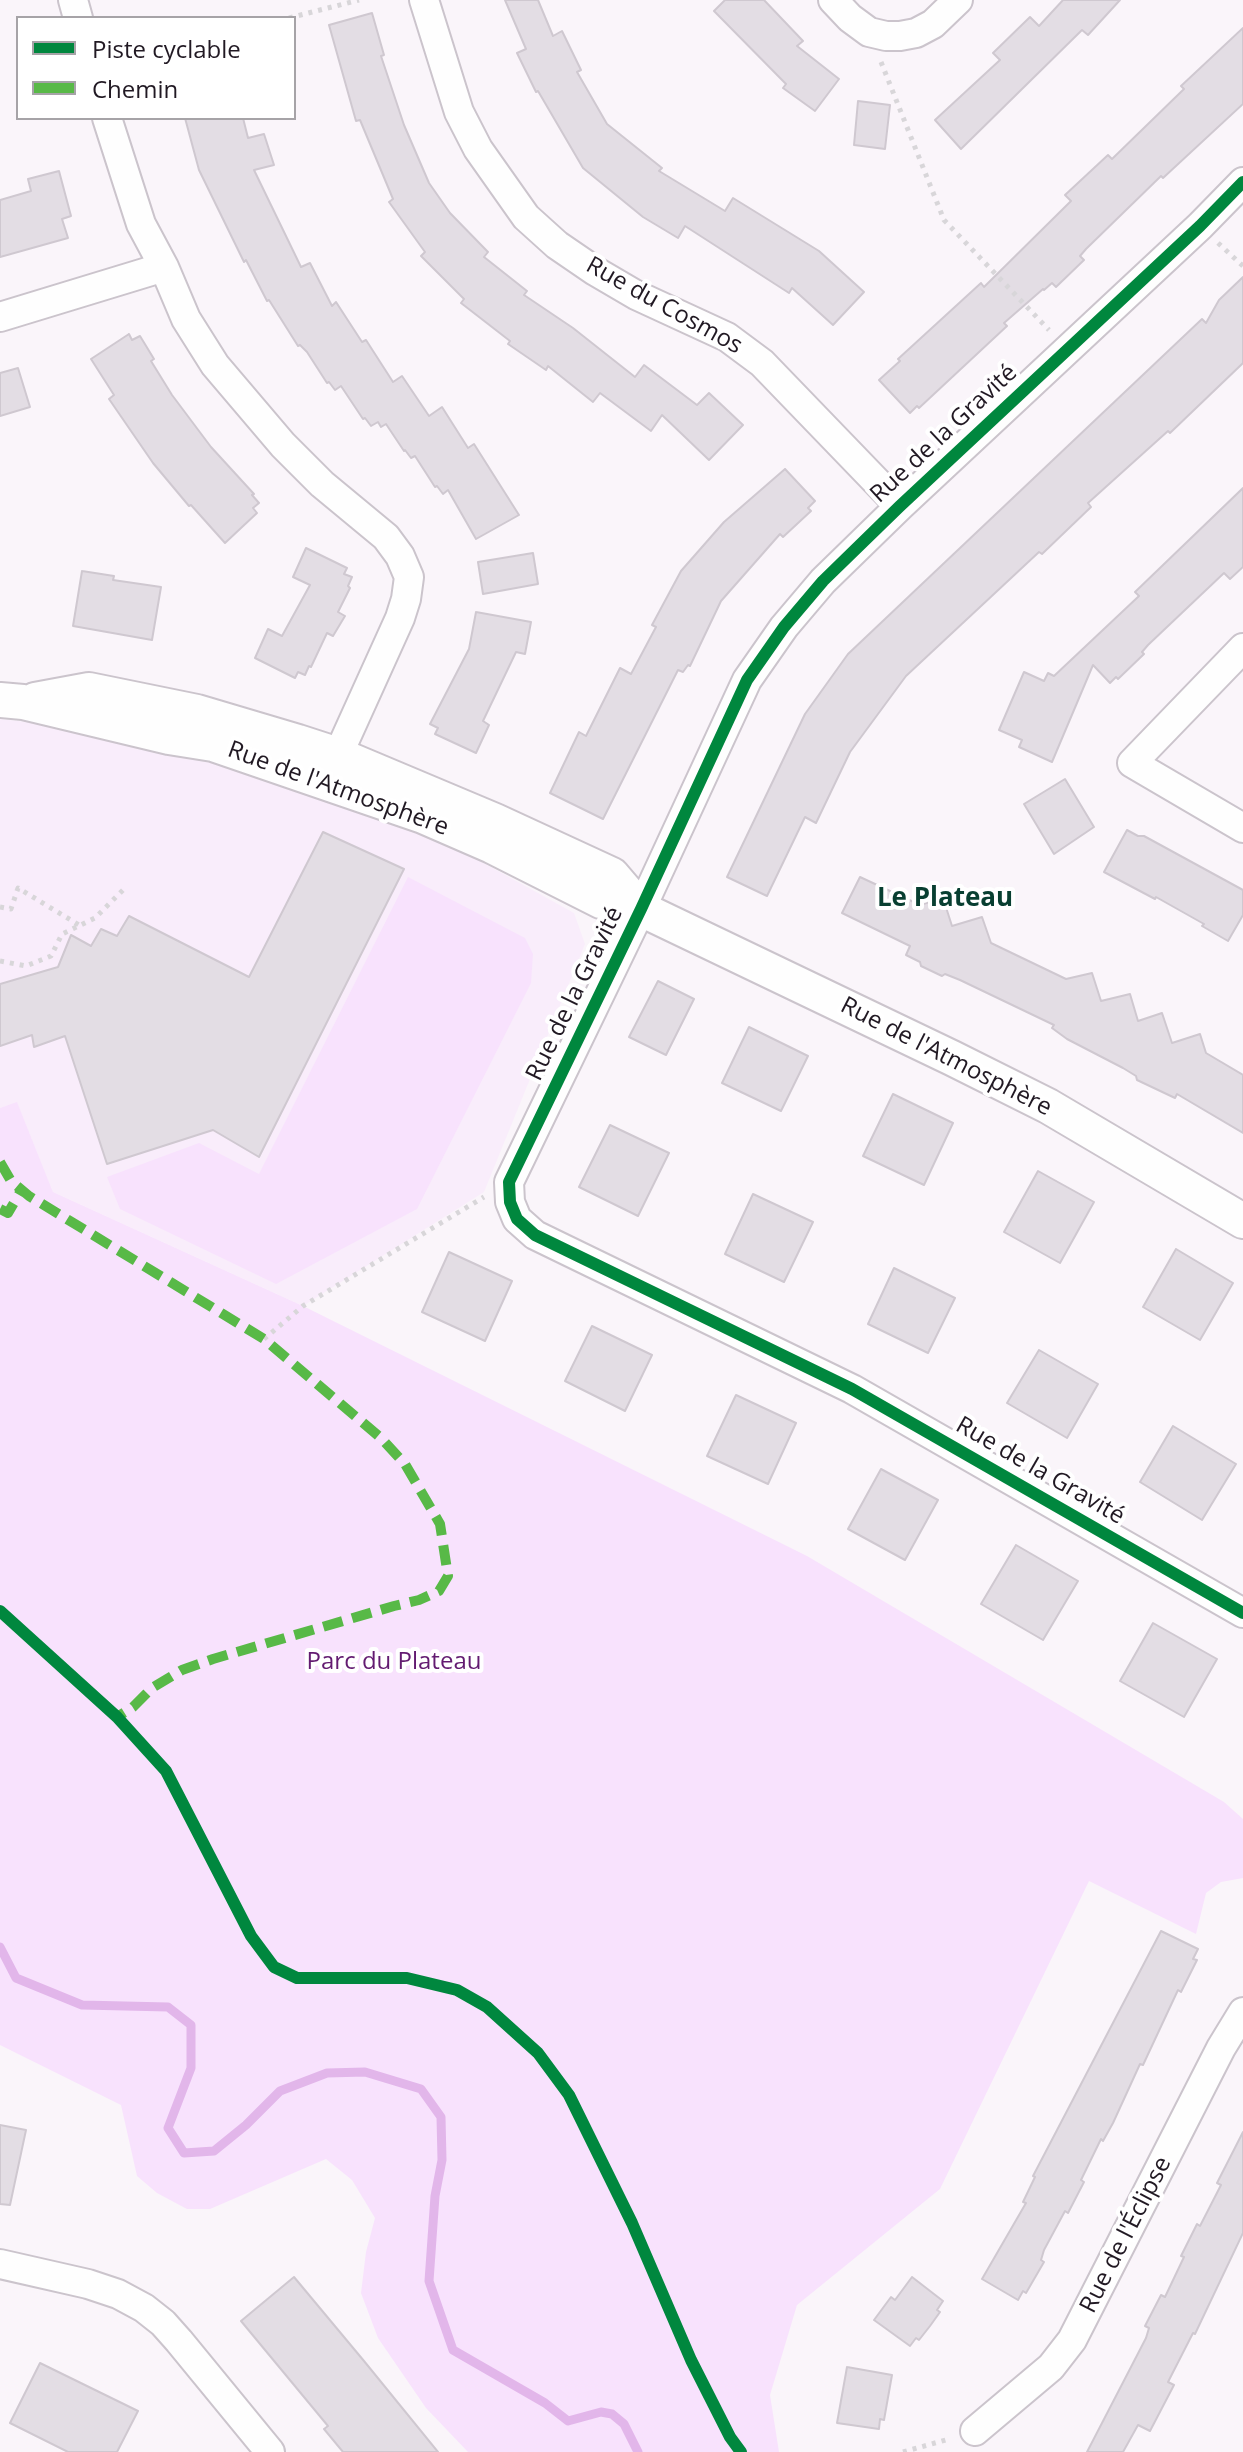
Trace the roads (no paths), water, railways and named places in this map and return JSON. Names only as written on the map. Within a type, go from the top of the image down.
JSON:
[{"type":"street","name":"Rue du Cosmos","points":[[424,0],[459,112],[478,149],[526,217],[557,245],[595,271],[636,295],[727,337],[762,363],[900,506]]},
{"type":"street","points":[[833,0],[869,32],[886,36],[916,33],[933,24],[958,0]]},
{"type":"street","points":[[108,120],[141,224],[186,319],[215,365],[283,445],[322,484],[386,537],[400,556],[409,577],[400,618],[334,770]]},
{"type":"street","name":"Rue de la Gravité","points":[[1243,182],[1200,226],[900,506],[823,581],[784,627],[747,680],[509,1182],[510,1202],[517,1219],[535,1235],[852,1389],[1243,1613]]},
{"type":"street","points":[[0,317],[164,267]]},
{"type":"street","points":[[1243,648],[1132,763],[1243,828]]},
{"type":"street","name":"Rue de l'Atmosphère","points":[[12,701],[89,690],[197,712],[334,770],[495,821],[612,875],[641,909],[1048,1106],[1243,1221]]},
{"type":"street","name":"Rue de l'Éclipse","points":[[975,2431],[1051,2367],[1072,2340],[1221,2048],[1243,2012]]},
{"type":"street","points":[[0,2264],[88,2284],[118,2294],[144,2308],[179,2341],[270,2452]]},
{"type":"waterway","points":[[0,1947],[16,1978],[82,2005],[168,2007],[191,2025],[191,2068],[168,2128],[184,2153],[214,2151],[280,2091],[327,2073],[365,2072],[421,2089],[441,2117],[442,2160],[435,2196],[429,2281],[453,2350],[545,2403],[568,2421],[601,2412],[612,2414],[624,2424],[638,2452]]},
{"type":"district","name":"Le Plateau","points":[[945,899]]},
{"type":"park label","name":"Parc du Plateau","points":[[394,1662]]}]
